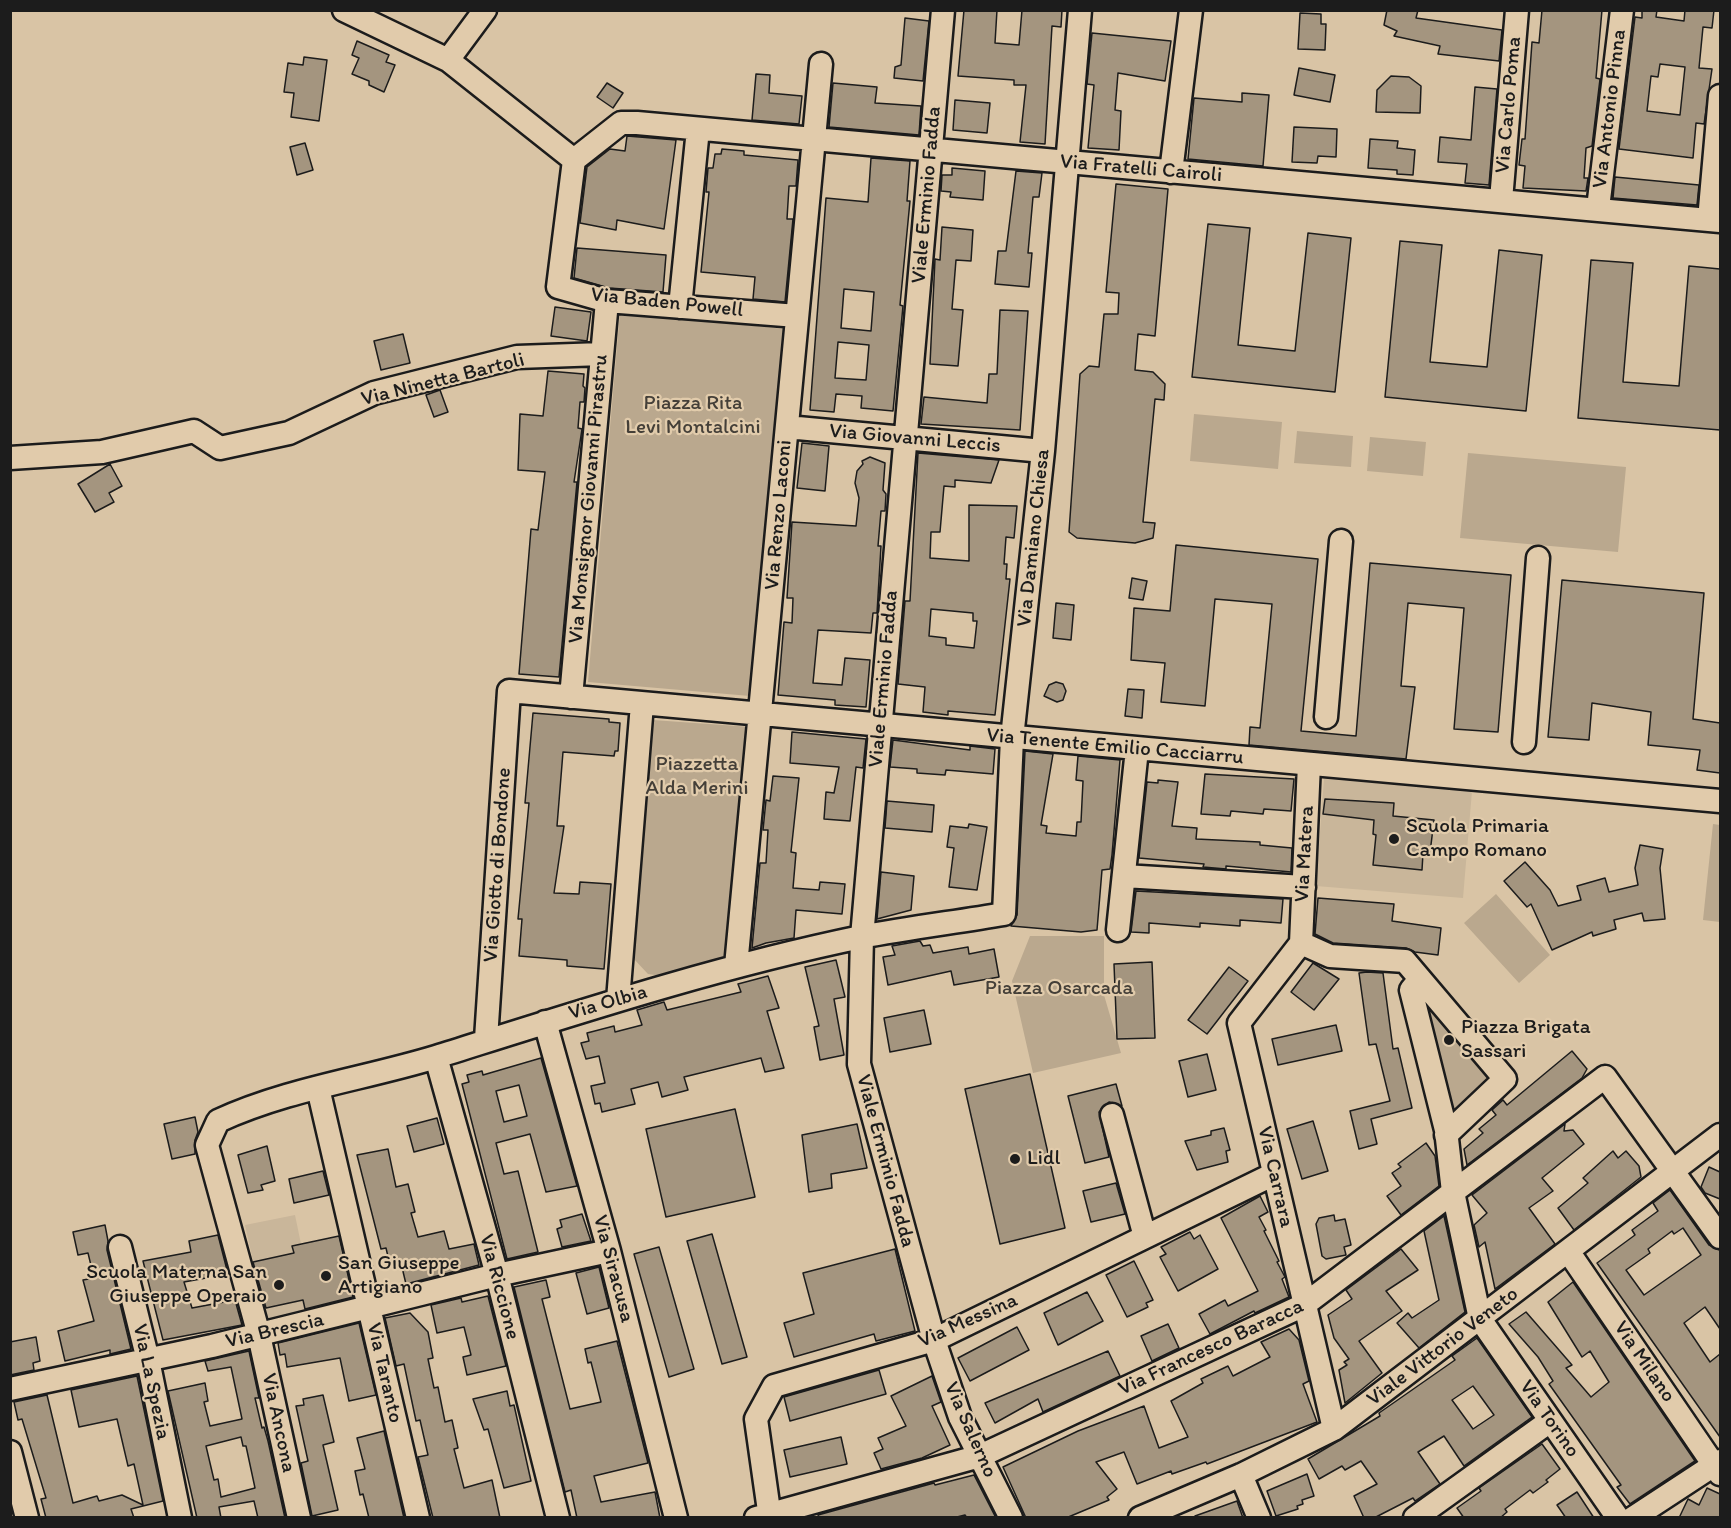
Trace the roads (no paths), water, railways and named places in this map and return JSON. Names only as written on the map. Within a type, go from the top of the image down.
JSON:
[{"type":"street","points":[[344,10],[448,60],[574,160]]},
{"type":"street","points":[[448,60],[485,10]]},
{"type":"street","name":"Viale Erminio Fadda","points":[[934,1340],[859,1064],[861,937],[943,10]]},
{"type":"street","name":"Via Damiano Chiesa","points":[[1004,914],[1012,738],[1043,451],[1080,10]]},
{"type":"street","points":[[1171,172],[1191,10]]},
{"type":"street","name":"Via Carlo Poma","points":[[1501,200],[1517,10]]},
{"type":"street","name":"Via Antonio Pinna","points":[[1598,208],[1622,10]]},
{"type":"street","name":"Via Renzo Laconi","points":[[736,966],[821,64]]},
{"type":"street","points":[[1715,220],[1720,96]]},
{"type":"street","name":"Via Fratelli Cairoli","points":[[574,160],[621,123],[931,148],[1068,163],[1715,220]]},
{"type":"street","points":[[680,307],[698,129]]},
{"type":"street","name":"Via Baden Powell","points":[[574,160],[558,287],[607,301],[797,316]]},
{"type":"street","name":"Via Monsignor Giovanni Pirastru","points":[[572,697],[607,301]]},
{"type":"street","name":"Via Ninetta Bartoli","points":[[10,458],[102,452],[194,431],[220,448],[289,433],[374,393],[506,360],[602,354]]},
{"type":"street","name":"Via Giovanni Leccis","points":[[787,427],[905,440],[1043,451]]},
{"type":"street","points":[[1326,717],[1341,541]]},
{"type":"street","points":[[1524,742],[1538,558]]},
{"type":"street","name":"Via Tenente Emilio Cacciarru","points":[[509,691],[1720,801]]},
{"type":"street","name":"Via Giotto di Bondone","points":[[486,1039],[509,691]]},
{"type":"street","points":[[618,1000],[642,704]]},
{"type":"street","points":[[1118,930],[1137,748]]},
{"type":"street","name":"Via Matera","points":[[1301,943],[1309,764]]},
{"type":"street","points":[[1124,876],[1304,887]]},
{"type":"street","name":"Via Olbia","points":[[218,1120],[251,1105],[436,1057],[486,1039],[736,966],[861,937],[1004,914]]},
{"type":"street","points":[[1301,943],[1330,956],[1405,960],[1505,1079],[1446,1135]]},
{"type":"street","name":"Via Carrara","points":[[1301,943],[1239,1023],[1334,1429]]},
{"type":"street","points":[[1420,979],[1411,990],[1446,1135],[1453,1192],[1480,1319]]},
{"type":"street","name":"Via Siracusa","points":[[545,1022],[609,1251],[676,1518]]},
{"type":"street","name":"Via Riccione","points":[[436,1057],[497,1275],[558,1518]]},
{"type":"street","name":"Via Francesco Baracca","points":[[765,1516],[980,1456],[1304,1305],[1605,1077],[1673,1169]]},
{"type":"street","name":"Via Taranto","points":[[318,1088],[418,1518]]},
{"type":"street","points":[[1112,1115],[1145,1237]]},
{"type":"street","name":"Via Ancona","points":[[218,1120],[207,1145],[259,1335],[299,1518]]},
{"type":"street","name":"Viale Vittorio Veneto","points":[[1142,1517],[1241,1475],[1334,1429],[1720,1135]]},
{"type":"street","points":[[1673,1169],[1720,1237]]},
{"type":"street","name":"Via Messina","points":[[765,1516],[756,1419],[774,1386],[934,1340],[1274,1174]]},
{"type":"street","name":"Via La Spezia","points":[[120,1247],[148,1360],[180,1518]]},
{"type":"street","name":"Via Brescia","points":[[10,1389],[259,1335],[497,1275],[609,1251]]},
{"type":"street","name":"Via Milano","points":[[1568,1251],[1719,1467]]},
{"type":"street","name":"Via Torino","points":[[1480,1319],[1618,1518]]},
{"type":"street","name":"Via Salerno","points":[[934,1340],[960,1417],[1011,1518]]},
{"type":"street","points":[[1415,1518],[1550,1421]]},
{"type":"street","points":[[10,1452],[27,1518]]},
{"type":"street","points":[[1633,1518],[1719,1467]]},
{"type":"street","points":[[1241,1475],[1259,1518]]},
{"type":"place","name":"Scuola Primaria Campo Romano","points":[[1394,839]]},
{"type":"place","name":"Piazza Brigata Sassari","points":[[1449,1040]]},
{"type":"place","name":"Lidl","points":[[1015,1159]]},
{"type":"place","name":"San Giuseppe Artigiano","points":[[326,1276]]},
{"type":"place","name":"Scuola Materna San Giuseppe Operaio","points":[[279,1285]]},
{"type":"park label","name":"Piazza Rita Levi Montalcini","points":[[693,416]]},
{"type":"park label","name":"Piazzetta Alda Merini","points":[[697,777]]},
{"type":"park label","name":"Piazza Osarcada","points":[[1059,989]]}]
